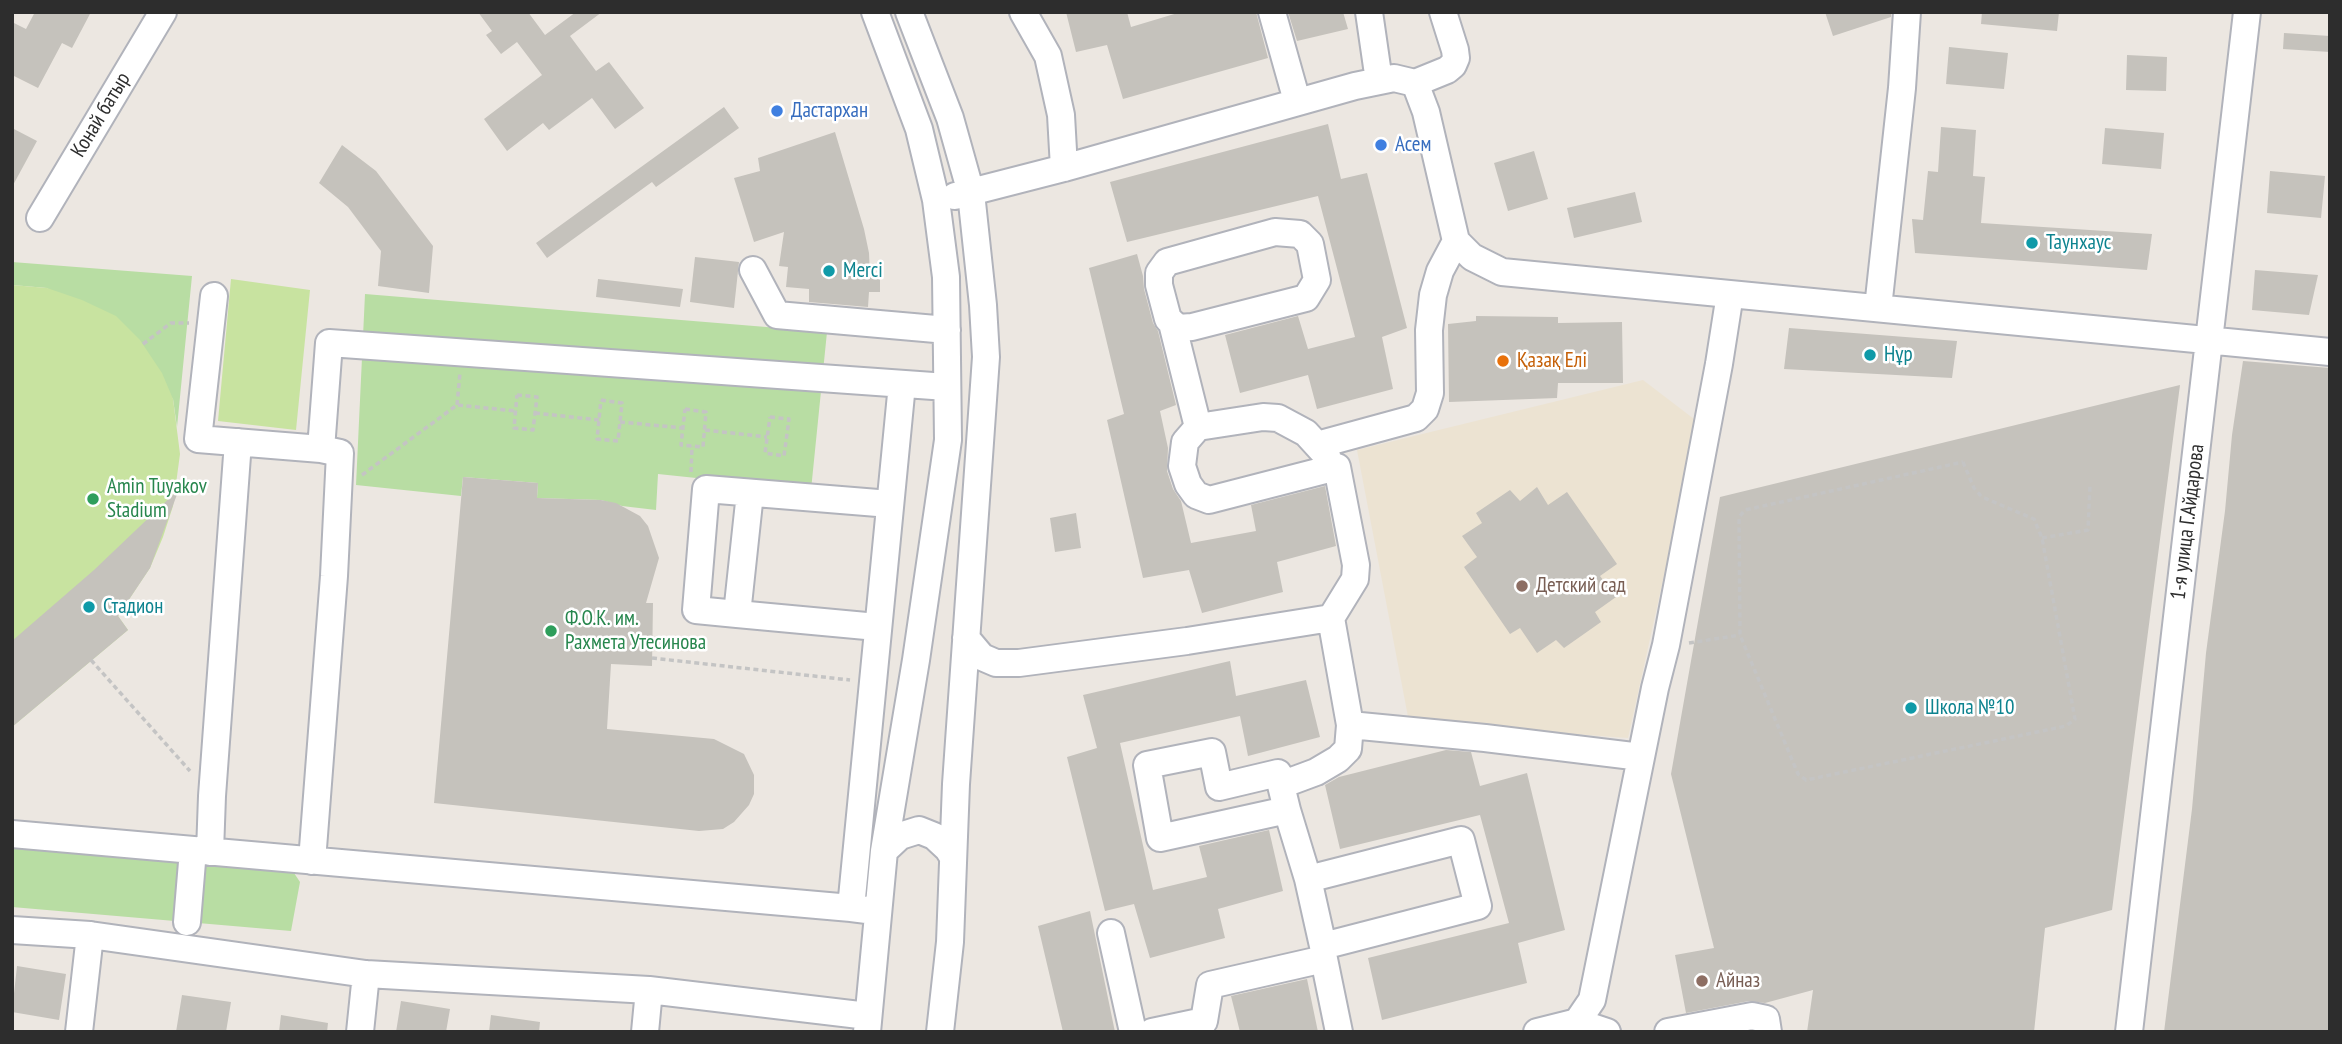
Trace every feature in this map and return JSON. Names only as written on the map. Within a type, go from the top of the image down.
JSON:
[{"type":"street","name":"Конай батыр","points":[[40,218],[163,12]]},
{"type":"street","points":[[12,930],[90,935],[366,974],[649,990],[868,1024],[884,851],[916,660],[948,440],[946,277],[936,200],[919,129],[875,12]]},
{"type":"street","points":[[909,12],[950,118],[971,193],[986,356],[956,784],[950,942],[940,1032]]},
{"type":"street","points":[[1023,12],[1048,56],[1061,115],[1065,168]]},
{"type":"street","points":[[1272,12],[1297,101]]},
{"type":"street","points":[[1369,12],[1379,81]]},
{"type":"street","points":[[936,200],[1065,168],[1297,101],[1394,78],[1415,83],[1453,65],[1455,50],[1443,12]]},
{"type":"street","points":[[1878,308],[1902,88],[1907,12]]},
{"type":"street","name":"1-я улица Г.Айдарова","points":[[2129,1032],[2246,12]]},
{"type":"street","points":[[1415,83],[1426,112],[1456,241],[1472,257],[1502,272],[2330,352]]},
{"type":"street","points":[[1172,323],[1178,328],[1192,327],[1306,298],[1317,280],[1310,244],[1300,234],[1275,232],[1167,262],[1158,273],[1198,427]]},
{"type":"street","points":[[1317,445],[1416,418],[1425,409],[1430,393],[1429,330],[1433,295],[1440,271],[1456,241]]},
{"type":"street","points":[[753,271],[777,315],[947,330]]},
{"type":"street","points":[[1577,1022],[1592,1000],[1666,645],[1730,294]]},
{"type":"street","points":[[214,296],[198,439],[321,449],[340,453],[312,860]]},
{"type":"street","points":[[321,449],[329,343],[947,387]]},
{"type":"street","points":[[851,908],[902,384]]},
{"type":"street","points":[[1337,467],[1209,500],[1196,495],[1188,484],[1182,466],[1185,442],[1198,427],[1262,416],[1278,418],[1306,433],[1337,467],[1356,565],[1354,579],[1331,618],[1350,725],[1348,748],[1338,759],[1316,772],[1284,798],[1160,838],[1147,765],[1212,752],[1219,786],[1278,773],[1284,798],[1308,879],[1339,1032]]},
{"type":"street","points":[[187,922],[212,796],[238,442]]},
{"type":"street","points":[[877,626],[696,610],[706,489],[890,504]]},
{"type":"street","points":[[737,614],[750,493]]},
{"type":"street","points":[[966,638],[982,657],[996,663],[1019,663],[1187,641],[1331,618]]},
{"type":"street","points":[[1350,725],[1641,757]]},
{"type":"street","points":[[884,851],[900,836],[919,830],[934,836],[953,858]]},
{"type":"street","points":[[12,834],[879,912]]},
{"type":"street","points":[[1152,1032],[1204,1021],[1210,985],[1478,906],[1461,840],[1308,879]]},
{"type":"street","points":[[1111,933],[1133,1032]]},
{"type":"street","points":[[79,1032],[90,935]]},
{"type":"street","points":[[360,1032],[366,974]]},
{"type":"street","points":[[645,1032],[649,990]]},
{"type":"street","points":[[1668,1032],[1752,1016],[1766,1018],[1768,1032]]},
{"type":"street","points":[[1537,1032],[1577,1022],[1607,1032]]},
{"type":"path","points":[[142,344],[171,323],[210,326]]},
{"type":"path","points":[[457,405],[462,353]]},
{"type":"path","points":[[517,395],[537,397],[535,413],[533,430],[513,428],[517,395]]},
{"type":"path","points":[[601,400],[622,403],[618,441],[597,439],[599,420],[601,400]]},
{"type":"path","points":[[339,493],[457,405],[515,411]]},
{"type":"path","points":[[685,409],[706,412],[703,447],[681,445],[683,428],[685,409]]},
{"type":"path","points":[[535,413],[599,420]]},
{"type":"path","points":[[769,417],[789,419],[784,456],[765,453],[767,437],[769,417]]},
{"type":"path","points":[[620,422],[683,428]]},
{"type":"path","points":[[705,430],[767,437]]},
{"type":"path","points":[[691,478],[692,446]]},
{"type":"path","points":[[1963,462],[1974,488],[1982,496],[2034,519],[2042,538],[2075,719],[2066,726],[1806,780],[1798,774],[1740,635],[1739,517],[1745,510],[1963,462]]},
{"type":"path","points":[[2042,538],[2088,530],[2090,485]]},
{"type":"path","points":[[1666,645],[1740,635]]},
{"type":"path","points":[[652,658],[873,682]]},
{"type":"path","points":[[92,660],[212,796]]},
{"type":"shaded area","name":"Детский сад","points":[[1643,380],[1698,422],[1628,738],[1409,722],[1357,450]]},
{"type":"green space","points":[[12,262],[192,276],[177,427],[173,399],[47,288],[12,285]]},
{"type":"green space","points":[[231,279],[310,290],[296,430],[218,421]]},
{"type":"green space","name":"Amin Tuyakov Stadium","points":[[12,285],[47,288],[82,300],[116,316],[140,340],[162,373],[173,399],[180,454],[173,506],[163,537],[150,568],[118,616],[128,630],[12,727]]},
{"type":"green space","points":[[365,294],[827,332],[811,490],[658,474],[656,510],[622,506],[601,500],[537,498],[538,483],[463,477],[461,496],[356,485]]},
{"type":"green space","points":[[12,843],[290,867],[300,882],[291,931],[12,907]]},
{"type":"building","points":[[35,12],[91,12],[72,48],[62,43],[38,88],[12,75],[12,22],[26,29]]},
{"type":"building","points":[[478,12],[528,12],[545,35],[576,12],[602,12],[570,36],[596,71],[609,62],[644,108],[615,129],[592,98],[549,130],[543,123],[507,151],[484,119],[542,75],[517,42],[501,54],[486,35],[492,31]]},
{"type":"building","points":[[1066,12],[1127,12],[1131,27],[1181,12],[1256,12],[1268,58],[1123,99],[1107,45],[1076,52]]},
{"type":"building","points":[[1288,12],[1343,12],[1348,29],[1297,41]]},
{"type":"building","points":[[1825,12],[1891,12],[1891,17],[1833,36]]},
{"type":"building","points":[[1982,12],[2059,12],[2057,31],[1981,24]]},
{"type":"building","points":[[2284,33],[2330,36],[2330,52],[2283,49]]},
{"type":"building","points":[[1949,47],[2008,53],[2004,89],[1946,84]]},
{"type":"building","points":[[2127,55],[2167,57],[2166,91],[2126,90]]},
{"type":"building","points":[[724,107],[739,128],[656,187],[652,182],[547,258],[536,243]]},
{"type":"building","points":[[1328,124],[1341,179],[1367,173],[1407,328],[1382,337],[1393,389],[1317,409],[1308,375],[1240,393],[1225,335],[1298,316],[1308,349],[1355,337],[1318,196],[1127,242],[1110,182]]},
{"type":"building","name":"Таунхаус","points":[[1941,127],[1976,130],[1973,176],[1985,177],[1981,223],[2152,234],[2147,270],[1915,253],[1912,219],[1923,220],[1928,171],[1938,172]]},
{"type":"building","points":[[12,128],[37,141],[12,187]]},
{"type":"building","points":[[2105,128],[2164,133],[2161,169],[2102,164]]},
{"type":"building","points":[[835,132],[864,229],[870,275],[880,276],[880,292],[869,292],[868,307],[809,302],[809,289],[786,287],[788,267],[779,266],[784,232],[754,242],[734,178],[760,171],[758,158]]},
{"type":"building","points":[[342,145],[376,171],[433,246],[429,293],[378,286],[381,251],[348,207],[319,183]]},
{"type":"building","points":[[1534,151],[1548,199],[1508,211],[1494,163]]},
{"type":"building","points":[[2270,171],[2325,176],[2321,218],[2267,213]]},
{"type":"building","points":[[1635,192],[1642,222],[1574,238],[1567,208]]},
{"type":"building","points":[[1137,254],[1176,405],[1160,411],[1168,448],[1167,471],[1173,489],[1181,501],[1191,543],[1256,531],[1251,505],[1325,486],[1336,546],[1277,562],[1283,592],[1202,613],[1189,570],[1143,578],[1107,420],[1124,414],[1089,268]]},
{"type":"building","points":[[695,257],[739,262],[734,308],[690,302]]},
{"type":"building","points":[[2255,270],[2318,275],[2309,315],[2252,310]]},
{"type":"building","points":[[598,279],[683,289],[680,307],[596,297]]},
{"type":"building","name":"Қазақ Елі","points":[[1476,316],[1558,317],[1558,323],[1622,322],[1623,383],[1558,383],[1557,398],[1449,402],[1448,324],[1476,321]]},
{"type":"building","name":"Нұр","points":[[1789,328],[1957,341],[1952,378],[1784,369]]},
{"type":"building","points":[[2243,361],[2330,368],[2330,1032],[2164,1032],[2192,809],[2206,653]]},
{"type":"building","name":"Школа №10","points":[[2180,385],[2112,910],[2045,928],[2034,1032],[1807,1032],[1813,990],[1765,1003],[1749,1001],[1686,1013],[1675,955],[1714,948],[1671,774],[1720,497]]},
{"type":"building","name":"Ф.О.К. им. Рахмета Утесинова","points":[[463,477],[538,483],[537,498],[616,503],[640,516],[648,526],[659,558],[646,603],[653,603],[652,666],[611,664],[607,729],[714,739],[744,754],[754,775],[754,794],[749,805],[734,822],[723,829],[699,831],[434,803]]},
{"type":"building","points":[[1537,487],[1548,505],[1567,492],[1617,564],[1600,576],[1616,597],[1595,612],[1601,622],[1564,648],[1556,640],[1537,653],[1520,628],[1510,634],[1464,567],[1477,557],[1462,536],[1482,523],[1476,513],[1510,490],[1520,501]]},
{"type":"building","name":"Стадион","points":[[179,489],[150,568],[118,616],[128,630],[12,727],[12,641],[94,570]]},
{"type":"building","points":[[1076,513],[1081,548],[1055,552],[1050,518]]},
{"type":"building","points":[[1230,661],[1236,696],[1306,680],[1320,737],[1248,756],[1240,716],[1120,743],[1153,890],[1207,877],[1199,846],[1269,830],[1283,891],[1218,909],[1225,938],[1150,958],[1134,904],[1105,911],[1067,757],[1097,748],[1083,695]]},
{"type":"building","points":[[1446,750],[1471,752],[1480,786],[1527,773],[1565,930],[1518,943],[1527,983],[1382,1020],[1368,958],[1509,923],[1480,815],[1340,849],[1325,785],[1339,777]]},
{"type":"building","points":[[1090,911],[1115,1032],[1063,1032],[1038,926]]},
{"type":"building","points":[[17,966],[66,974],[59,1020],[12,1012]]},
{"type":"building","points":[[1307,979],[1318,1032],[1240,1032],[1231,996]]},
{"type":"building","points":[[182,995],[231,1002],[226,1032],[176,1032]]},
{"type":"building","points":[[401,1001],[450,1009],[446,1032],[396,1032]]},
{"type":"building","points":[[281,1015],[328,1023],[327,1032],[279,1032]]},
{"type":"building","points":[[491,1015],[540,1022],[539,1032],[489,1032]]},
{"type":"place","name":"Дастархан","points":[[777,111]]},
{"type":"place","name":"Асем","points":[[1381,145]]},
{"type":"place","name":"Таунхаус","points":[[2032,243]]},
{"type":"place","name":"Merci","points":[[829,271]]},
{"type":"place","name":"Нұр","points":[[1870,355]]},
{"type":"place","name":"Қазақ Елі","points":[[1503,361]]},
{"type":"place","name":"Amin Tuyakov Stadium","points":[[93,499]]},
{"type":"place","name":"Детский сад","points":[[1522,586]]},
{"type":"place","name":"Стадион","points":[[89,607]]},
{"type":"place","name":"Ф.О.К. им. Рахмета Утесинова","points":[[551,631]]},
{"type":"place","name":"Школа №10","points":[[1911,708]]},
{"type":"place","name":"Айназ","points":[[1702,981]]}]
